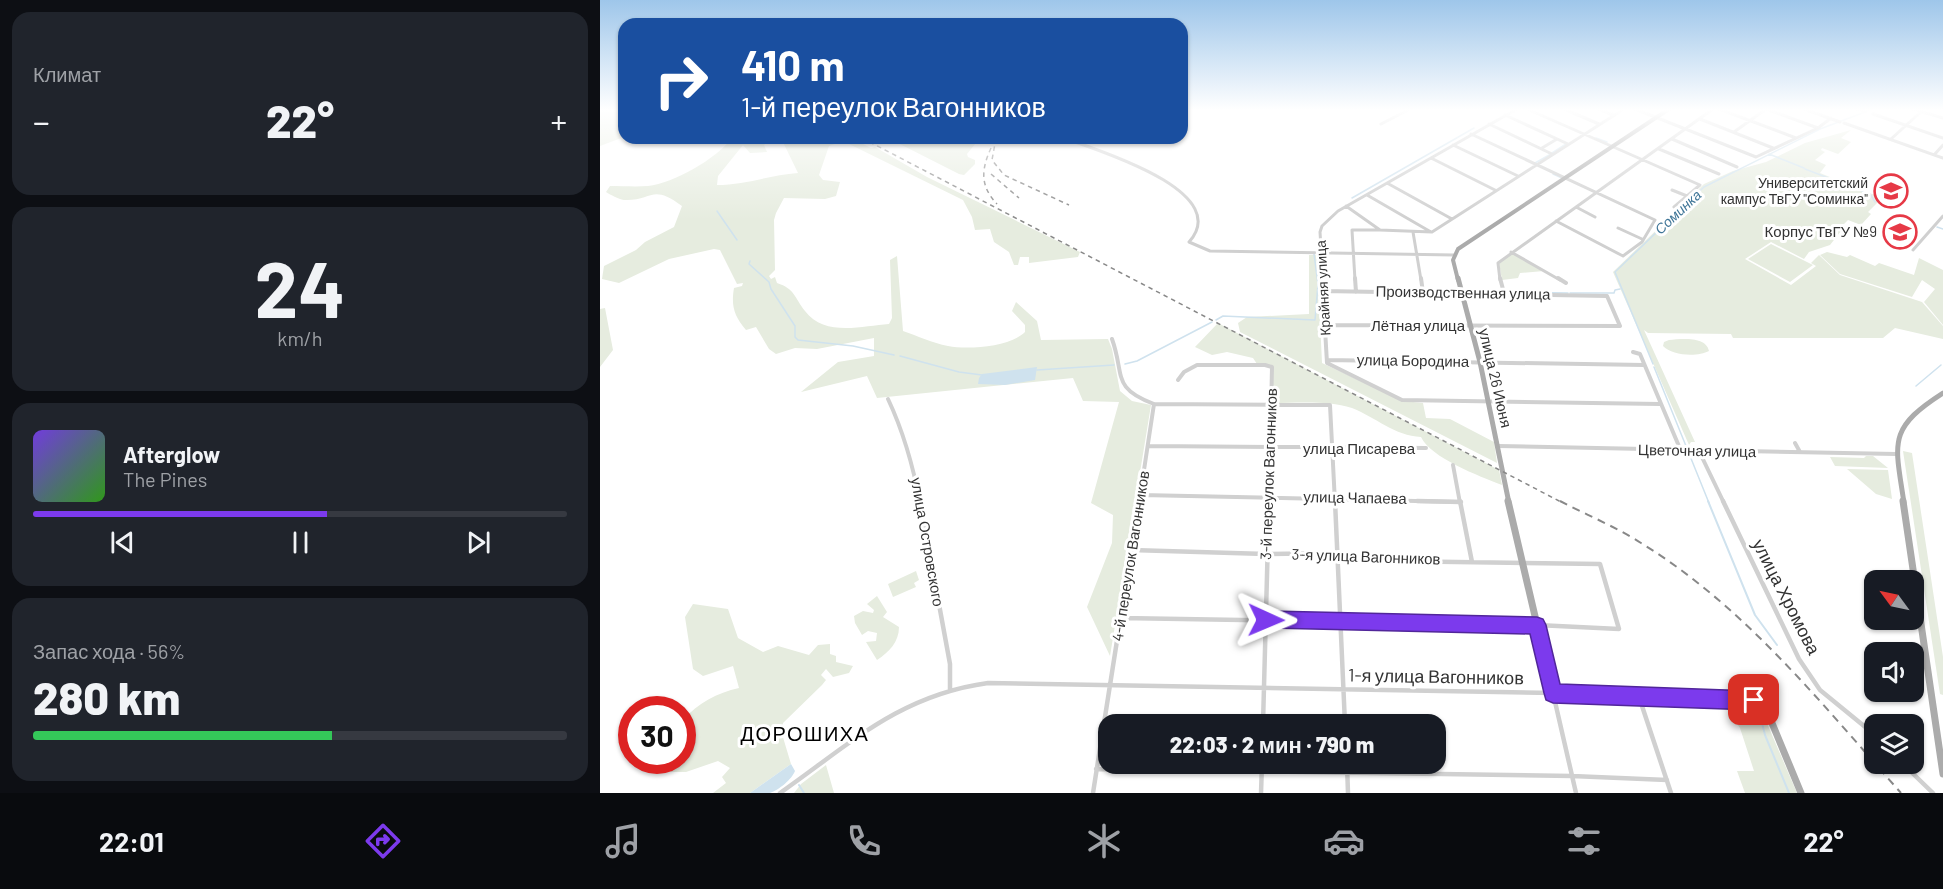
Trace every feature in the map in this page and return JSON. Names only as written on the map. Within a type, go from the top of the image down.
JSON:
[{"type":"main road","points":[[1463,293],[1454,255],[1458,249],[1613,146]]},
{"type":"main road","name":"улица 26 Июня","points":[[1463,293],[1489,403],[1501,469]]},
{"type":"main road","points":[[1943,393],[1905,422],[1898,437],[1896,454],[1943,774]]},
{"type":"main road","points":[[1501,469],[1553,693]]},
{"type":"main road","name":"1-я улица Вагонников","points":[[1553,693],[1752,700],[1761,704],[1767,711],[1801,793]]},
{"type":"street","points":[[1084,146],[1142,170],[1184,193],[1200,223],[1189,243],[1210,251],[1454,255]]},
{"type":"street","name":"Крайняя улица","points":[[1327,361],[1321,228],[1346,206],[1451,146]]},
{"type":"street","points":[[1455,146],[1518,176]]},
{"type":"street","points":[[1496,146],[1655,220],[1628,255],[1623,256],[1556,221]]},
{"type":"street","points":[[1535,146],[1553,154]]},
{"type":"street","points":[[1541,149],[1546,146]]},
{"type":"street","points":[[1356,292],[1352,232],[1357,229],[1432,232],[1566,146]]},
{"type":"street","points":[[1613,146],[1700,185],[1674,207]]},
{"type":"street","points":[[1504,293],[1497,265],[1511,252],[1662,146]]},
{"type":"street","points":[[1688,146],[1737,166]]},
{"type":"street","points":[[1729,146],[1756,157],[1778,146]]},
{"type":"street","points":[[1768,146],[1773,148]]},
{"type":"street","points":[[1910,146],[1943,158]]},
{"type":"street","points":[[1934,155],[1942,146]]},
{"type":"street","points":[[1659,148],[1719,174]]},
{"type":"street","points":[[1431,158],[1496,191]]},
{"type":"street","points":[[1387,183],[1452,219]]},
{"type":"street","points":[[1672,190],[1686,196]]},
{"type":"street","points":[[1366,195],[1432,232]]},
{"type":"street","points":[[1346,206],[1380,230]]},
{"type":"street","points":[[1576,207],[1595,217]]},
{"type":"street","points":[[1913,250],[1943,216]]},
{"type":"street","points":[[1618,228],[1642,239]]},
{"type":"street","points":[[1413,232],[1423,293]]},
{"type":"street","points":[[1511,252],[1566,283]]},
{"type":"street","name":"Производственная улица","points":[[1323,291],[1604,296]]},
{"type":"street","points":[[1604,296],[1609,298],[1620,326]]},
{"type":"street","name":"Лётная улица","points":[[1324,325],[1620,326]]},
{"type":"street","points":[[1113,339],[1126,392],[1134,398],[1154,404],[1330,405],[1345,714]]},
{"type":"street","points":[[1633,352],[1639,352],[1681,451]]},
{"type":"street","points":[[1327,361],[1402,400],[1660,404]]},
{"type":"street","name":"улица Бородина","points":[[1327,361],[1644,365]]},
{"type":"street","name":"3-й переулок Вагонников","points":[[1178,380],[1184,372],[1197,365],[1272,367],[1263,714]]},
{"type":"street","name":"улица Островского","points":[[888,399],[903,430],[912,460],[950,664],[950,689]]},
{"type":"street","name":"4-й переулок Вагонников","points":[[1093,793],[1154,404]]},
{"type":"street","points":[[1795,443],[1800,452]]},
{"type":"street","name":"улица Писарева","points":[[1149,446],[1426,448]]},
{"type":"street","name":"Цветочная улица","points":[[1498,446],[1896,454]]},
{"type":"street","name":"улица Хромова","points":[[1700,451],[1799,659],[1820,690],[1864,726]]},
{"type":"street","points":[[1453,465],[1472,562]]},
{"type":"street","name":"улица Чапаева","points":[[1141,495],[1461,502]]},
{"type":"street","name":"3-я улица Вагонников","points":[[1131,550],[1266,554],[1336,553],[1387,561],[1600,564],[1619,629],[1537,625]]},
{"type":"street","points":[[1121,618],[1537,625]]},
{"type":"street","name":"1-я улица Вагонников","points":[[793,784],[847,743],[924,698],[950,689],[988,683],[1264,690],[1553,693]]},
{"type":"street","points":[[1553,693],[1576,793]]},
{"type":"street","points":[[1639,696],[1671,793]]},
{"type":"street","points":[[1261,793],[1262,774]]},
{"type":"street","points":[[1348,793],[1347,774],[1666,780]]},
{"type":"street","points":[[1913,774],[1933,793]]},
{"type":"street","points":[[780,793],[793,784]]},
{"type":"street","points":[[786,793],[793,784]]},
{"type":"shaded area","points":[[725,146],[742,146],[718,176],[717,185],[798,173],[785,146],[829,146],[819,175],[823,180],[840,182],[836,196],[825,199],[784,198],[774,220],[775,270],[769,276],[771,279],[775,277],[777,283],[791,291],[805,311],[822,324],[856,328],[889,324],[892,318],[890,260],[897,256],[903,331],[948,346],[977,347],[999,344],[1025,332],[1025,325],[1012,311],[1016,302],[1037,321],[1041,340],[1108,339],[1120,391],[1132,401],[1151,405],[1110,656],[1087,607],[1112,543],[1113,515],[1091,503],[1119,402],[1083,401],[1073,378],[877,398],[867,376],[801,392],[838,362],[874,356],[874,338],[817,349],[795,348],[776,354],[769,349],[756,327],[746,330],[739,320],[733,306],[733,294],[734,288],[742,286],[743,283],[737,284],[720,250],[714,249],[669,259],[619,283],[602,279],[604,266],[674,227],[682,206],[658,194],[624,200],[606,192],[610,186],[658,184],[694,169]]},
{"type":"shaded area","points":[[744,146],[764,146],[767,152],[750,153]]},
{"type":"shaded area","points":[[853,146],[875,147],[927,177],[1080,252],[1078,257],[1029,263],[1029,257],[1020,257],[1018,265],[1014,265],[1009,252],[994,242],[990,229],[975,230],[972,217],[963,200]]},
{"type":"shaded area","points":[[904,146],[973,146],[967,154],[975,160],[975,164],[964,175]]},
{"type":"shaded area","points":[[1799,146],[1847,146],[1838,154],[1822,148],[1821,150],[1825,152],[1815,160],[1826,165],[1820,173],[1882,198],[1868,212],[1871,214],[1861,225],[1848,220],[1839,229],[1841,231],[1830,245],[1809,252],[1804,259],[1771,242],[1745,259],[1791,285],[1816,266],[1811,263],[1819,255],[1840,275],[1922,302],[1943,326],[1943,339],[1895,328],[1883,338],[1733,338],[1731,334],[1648,333],[1644,330],[1695,442],[1689,445],[1613,272],[1704,184],[1733,171],[1766,162]]},
{"type":"shaded area","points":[[1771,244],[1813,265],[1790,282],[1748,259]]},
{"type":"shaded area","points":[[1827,252],[1847,257],[1850,255],[1875,266],[1879,263],[1914,275],[1919,258],[1943,270],[1943,325],[1924,302],[1935,289],[1922,280],[1912,297],[1840,274],[1820,255]]},
{"type":"shaded area","points":[[1512,253],[1544,271],[1520,273],[1518,278],[1502,280],[1499,263]]},
{"type":"shaded area","points":[[1309,255],[1317,255],[1322,363],[1403,401],[1423,403],[1426,418],[1450,419],[1494,442],[1497,463],[1240,332],[1238,323],[1247,317],[1309,314]]},
{"type":"shaded area","points":[[605,308],[613,350],[600,367],[600,309]]},
{"type":"shaded area","points":[[1218,323],[1499,470],[1502,485],[1445,459],[1426,445],[1421,437],[1394,430],[1352,408],[1323,403],[1272,403],[1273,366],[1257,364],[1253,358],[1227,352],[1212,355],[1195,347]]},
{"type":"shaded area","points":[[1669,340],[1698,341],[1707,346],[1709,351],[1698,354],[1679,354],[1663,346],[1664,342]]},
{"type":"shaded area","points":[[1903,451],[1912,453],[1943,657],[1943,695],[1940,694],[1924,589],[1924,570],[1921,570]]},
{"type":"shaded area","points":[[1873,456],[1888,468],[1835,466],[1830,457],[1864,458]]},
{"type":"shaded area","points":[[1847,469],[1888,470],[1892,499],[1876,494]]},
{"type":"shaded area","points":[[916,571],[919,580],[914,583],[916,587],[893,597],[888,584]]},
{"type":"shaded area","points":[[877,596],[887,612],[883,617],[899,627],[899,632],[893,646],[877,660],[866,642],[876,641],[877,633],[868,631],[862,635],[854,616],[863,611],[873,613],[874,610],[867,604]]},
{"type":"shaded area","points":[[693,604],[728,609],[738,638],[763,652],[778,646],[809,655],[818,645],[830,644],[830,654],[836,656],[836,662],[853,666],[849,673],[833,677],[826,669],[821,675],[826,680],[783,723],[782,734],[791,764],[750,793],[713,793],[726,783],[722,777],[730,768],[718,761],[696,769],[696,708],[708,700],[739,688],[733,666],[703,676],[693,669],[685,617]]},
{"type":"shaded area","points":[[1722,702],[1752,703],[1760,707],[1797,793],[1745,793],[1737,771],[1754,771],[1740,728]]},
{"type":"shaded area","points":[[826,765],[834,793],[794,793],[801,784]]},
{"type":"water","points":[[1037,367],[1035,380],[1005,385],[978,384],[982,374]]},
{"type":"water","points":[[791,764],[795,771],[781,787],[770,793],[750,793]]},
{"type":"waterway","points":[[1352,198],[1443,146]]},
{"type":"waterway","points":[[1552,153],[1563,146]]},
{"type":"waterway","name":"Соминка","points":[[1770,154],[1786,146]]},
{"type":"waterway","points":[[1535,163],[1551,154]]},
{"type":"waterway","name":"Соминка","points":[[1653,364],[1615,272],[1704,187],[1770,154]]},
{"type":"waterway","points":[[1770,154],[1804,168]]},
{"type":"waterway","points":[[1805,169],[1870,194],[1875,202]]},
{"type":"waterway","points":[[1553,174],[1562,178]]},
{"type":"waterway","points":[[717,211],[737,240]]},
{"type":"waterway","points":[[1937,227],[1943,229]]},
{"type":"waterway","points":[[1216,320],[1223,316],[1315,320],[1318,284],[1314,254]]},
{"type":"waterway","points":[[750,261],[749,264],[769,282],[771,289],[795,326],[795,337],[798,340],[853,346],[894,355]]},
{"type":"waterway","points":[[1570,293],[1614,293],[1615,290],[1620,289]]},
{"type":"waterway","points":[[1446,291],[1457,291]]},
{"type":"waterway","points":[[1468,291],[1502,292]]},
{"type":"waterway","points":[[1506,292],[1568,293]]},
{"type":"waterway","points":[[1125,364],[1137,361],[1212,322]]},
{"type":"waterway","points":[[900,356],[959,372],[982,375]]},
{"type":"waterway","points":[[1037,370],[1114,365]]},
{"type":"waterway","points":[[1916,386],[1941,365]]},
{"type":"waterway","name":"Соминка","points":[[1654,367],[1686,446]]},
{"type":"waterway","name":"Соминка","points":[[1690,456],[1709,503]]},
{"type":"waterway","name":"Соминка","points":[[1708,501],[1755,615],[1777,645]]},
{"type":"waterway","points":[[1669,706],[1754,706],[1758,711]]},
{"type":"waterway","points":[[1760,715],[1765,735],[1789,793]]},
{"type":"waterway","points":[[799,785],[804,793]]},
{"type":"railway","points":[[877,146],[1563,503]]},
{"type":"railway","points":[[995,146],[992,160],[1004,175],[1069,205]]},
{"type":"railway","points":[[991,148],[985,164],[984,178],[987,191],[997,204]]},
{"type":"railway","points":[[991,174],[1019,198]]},
{"type":"railway","points":[[1560,501],[1641,543],[1679,568],[1714,596],[1780,658],[1901,793]]},
{"type":"place","name":"Университетский кампус ТвГУ \"Соминка\"","points":[[1891,191]]},
{"type":"place","name":"Корпус ТвГУ №9","points":[[1900,232]]},
{"type":"district","name":"ДОРОШИХА","points":[[805,734]]},
{"type":"route","points":[[1266,620],[1537,625],[1553,693],[1754,700]]}]
